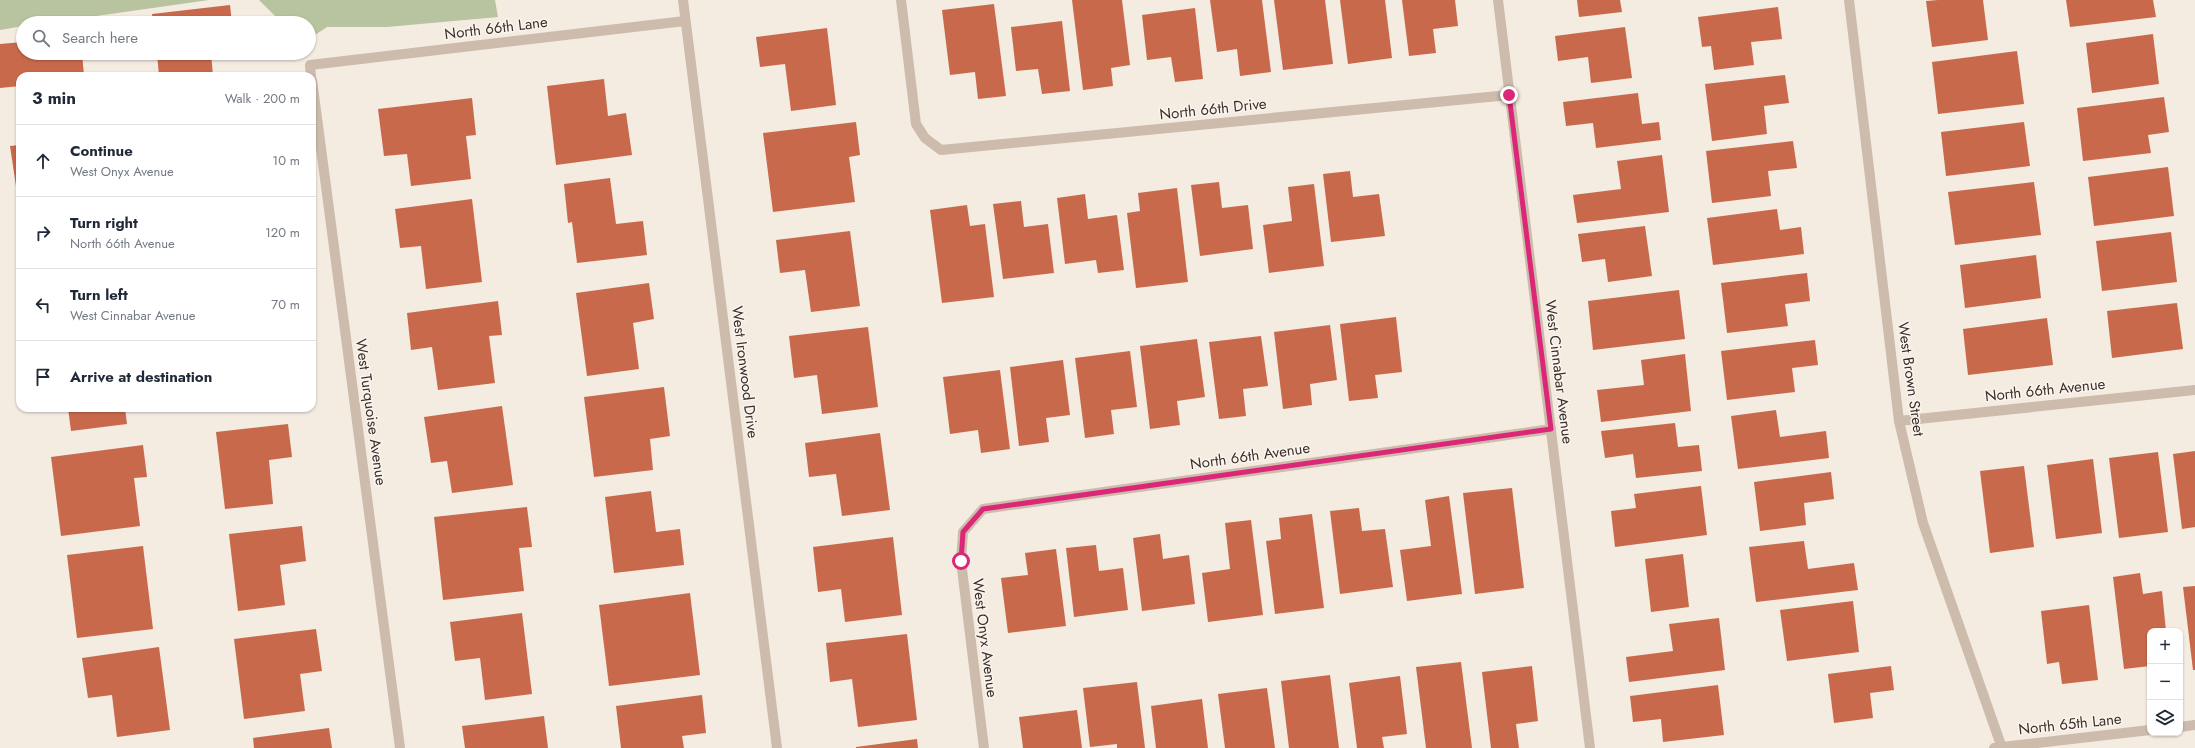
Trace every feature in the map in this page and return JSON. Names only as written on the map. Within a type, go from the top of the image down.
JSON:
[{"type":"street","name":"West Ironwood Drive","points":[[683,0],[777,748]]},
{"type":"street","name":"North 66th Drive","points":[[901,0],[916,124],[925,138],[941,150],[1509,95]]},
{"type":"street","name":"West Cinnabar Avenue","points":[[1498,0],[1590,748]]},
{"type":"street","name":"West Brown Street","points":[[1849,0],[1899,421],[1922,523],[1999,748]]},
{"type":"street","name":"North 66th Lane","points":[[311,72],[310,65],[685,20]]},
{"type":"street","name":"West Turquoise Avenue","points":[[316,110],[400,748]]},
{"type":"street","name":"North 66th Avenue","points":[[1899,421],[2195,390]]},
{"type":"street","name":"North 66th Avenue","points":[[963,532],[983,509],[1551,429]]},
{"type":"street","name":"West Onyx Avenue","points":[[963,532],[961,561],[984,748]]},
{"type":"street","points":[[2183,727],[2195,725]]},
{"type":"street","name":"North 65th Lane","points":[[1999,748],[2147,730]]},
{"type":"green space","points":[[0,0],[209,0],[96,16],[16,16],[16,27],[0,30]]},
{"type":"green space","points":[[259,0],[495,0],[498,17],[387,27],[327,27],[316,34],[316,16],[275,16]]},
{"type":"building","points":[[1072,0],[1122,0],[1130,65],[1111,68],[1113,86],[1083,90]]},
{"type":"building","points":[[1210,0],[1262,0],[1271,72],[1240,76],[1237,49],[1217,52]]},
{"type":"building","points":[[1274,0],[1325,0],[1333,64],[1283,70]]},
{"type":"building","points":[[1340,0],[1385,0],[1392,58],[1348,64]]},
{"type":"building","points":[[1402,0],[1455,0],[1458,26],[1433,29],[1436,53],[1409,56]]},
{"type":"building","points":[[1577,0],[1620,0],[1622,12],[1579,17]]},
{"type":"building","points":[[1983,0],[1988,40],[1932,47],[1926,1]]},
{"type":"building","points":[[2066,0],[2153,0],[2156,17],[2070,27]]},
{"type":"building","points":[[994,4],[1006,96],[978,99],[975,72],[950,75],[942,10]]},
{"type":"building","points":[[230,5],[231,16],[152,16],[152,14]]},
{"type":"building","points":[[1778,7],[1782,39],[1751,42],[1754,65],[1714,70],[1711,46],[1702,47],[1698,17]]},
{"type":"building","points":[[1195,8],[1203,79],[1175,82],[1171,57],[1147,60],[1142,15]]},
{"type":"building","points":[[1062,21],[1070,91],[1042,94],[1038,69],[1016,71],[1011,27]]},
{"type":"building","points":[[1625,27],[1632,78],[1591,83],[1588,57],[1558,61],[1555,36]]},
{"type":"building","points":[[827,28],[836,105],[791,111],[785,64],[760,67],[756,37]]},
{"type":"building","points":[[2153,34],[2159,84],[2092,93],[2086,43]]},
{"type":"building","points":[[16,43],[16,60],[83,60],[84,72],[16,72],[16,86],[0,88],[0,44]]},
{"type":"building","points":[[2017,51],[2024,104],[1938,114],[1932,62]]},
{"type":"building","points":[[158,60],[212,60],[213,72],[159,72]]},
{"type":"building","points":[[1785,75],[1789,103],[1764,106],[1767,134],[1712,141],[1705,84]]},
{"type":"building","points":[[604,79],[608,116],[626,113],[632,155],[556,165],[547,86]]},
{"type":"building","points":[[1638,93],[1642,124],[1659,122],[1661,140],[1596,148],[1593,123],[1566,126],[1563,102]]},
{"type":"building","points":[[2164,97],[2169,132],[2148,135],[2151,153],[2083,161],[2077,108]]},
{"type":"building","points":[[472,98],[476,135],[466,136],[471,179],[411,186],[407,154],[384,156],[378,109]]},
{"type":"building","points":[[856,122],[860,155],[849,157],[855,202],[773,212],[763,133]]},
{"type":"building","points":[[2024,122],[2030,166],[1946,176],[1941,132]]},
{"type":"building","points":[[1793,141],[1797,168],[1768,171],[1771,196],[1712,203],[1706,151]]},
{"type":"building","points":[[16,145],[16,186],[10,146]]},
{"type":"building","points":[[1662,155],[1669,212],[1577,223],[1573,195],[1621,189],[1617,161]]},
{"type":"building","points":[[2168,167],[2174,216],[2094,226],[2088,177]]},
{"type":"building","points":[[1350,171],[1353,197],[1379,194],[1385,236],[1331,242],[1323,174]]},
{"type":"building","points":[[610,178],[616,224],[643,221],[647,255],[577,263],[572,222],[568,223],[564,184]]},
{"type":"building","points":[[1219,182],[1222,208],[1248,205],[1253,249],[1200,256],[1191,185]]},
{"type":"building","points":[[2034,182],[2041,235],[1955,245],[1948,192]]},
{"type":"building","points":[[1314,184],[1324,266],[1269,273],[1263,225],[1292,221],[1288,187]]},
{"type":"building","points":[[1177,188],[1188,282],[1136,288],[1127,213],[1140,211],[1138,193]]},
{"type":"building","points":[[1085,194],[1088,219],[1117,215],[1124,270],[1098,273],[1096,260],[1065,264],[1057,198]]},
{"type":"building","points":[[472,199],[482,282],[426,289],[421,246],[400,248],[395,209]]},
{"type":"building","points":[[1021,201],[1024,227],[1048,224],[1054,273],[1003,279],[993,204]]},
{"type":"building","points":[[967,205],[970,226],[985,224],[994,297],[942,303],[930,210]]},
{"type":"building","points":[[1777,209],[1780,230],[1801,227],[1804,254],[1713,265],[1707,218]]},
{"type":"building","points":[[1645,226],[1652,276],[1608,282],[1605,259],[1582,262],[1578,234]]},
{"type":"building","points":[[850,231],[860,306],[811,312],[805,270],[780,273],[776,240]]},
{"type":"building","points":[[2171,232],[2177,282],[2102,291],[2096,241]]},
{"type":"building","points":[[2036,255],[2041,298],[1965,308],[1960,265]]},
{"type":"building","points":[[1807,273],[1810,301],[1785,304],[1788,326],[1727,333],[1721,283]]},
{"type":"building","points":[[649,283],[654,319],[633,323],[639,369],[587,376],[576,293]]},
{"type":"building","points":[[1679,290],[1685,339],[1593,350],[1588,301]]},
{"type":"building","points":[[498,301],[502,335],[489,336],[495,383],[438,390],[432,347],[411,350],[407,313]]},
{"type":"building","points":[[2177,303],[2183,349],[2112,358],[2107,311]]},
{"type":"building","points":[[1396,317],[1402,372],[1375,375],[1378,398],[1349,401],[1340,324]]},
{"type":"building","points":[[2047,318],[2053,365],[1968,375],[1963,329]]},
{"type":"building","points":[[1330,325],[1337,380],[1310,384],[1312,405],[1283,409],[1274,332]]},
{"type":"building","points":[[868,327],[878,407],[822,414],[817,375],[794,378],[789,336]]},
{"type":"building","points":[[1261,336],[1268,386],[1243,389],[1246,416],[1219,419],[1209,342]]},
{"type":"building","points":[[1197,339],[1205,397],[1177,401],[1180,425],[1150,429],[1140,346]]},
{"type":"building","points":[[1815,340],[1818,365],[1792,368],[1795,392],[1727,400],[1721,351]]},
{"type":"building","points":[[1130,351],[1137,407],[1111,410],[1114,434],[1085,438],[1075,358]]},
{"type":"building","points":[[1685,354],[1691,411],[1601,422],[1597,390],[1644,385],[1641,360]]},
{"type":"building","points":[[1063,360],[1070,415],[1046,418],[1049,442],[1019,446],[1010,367]]},
{"type":"building","points":[[1000,370],[1010,449],[981,453],[978,430],[950,434],[943,377]]},
{"type":"building","points":[[664,387],[670,436],[650,439],[653,470],[594,477],[584,397]]},
{"type":"building","points":[[502,406],[513,485],[452,493],[447,461],[431,463],[424,417]]},
{"type":"building","points":[[1776,410],[1780,437],[1826,431],[1829,458],[1738,469],[1731,416]]},
{"type":"building","points":[[69,412],[126,412],[127,424],[71,431]]},
{"type":"building","points":[[1675,423],[1678,447],[1699,445],[1702,471],[1636,478],[1633,454],[1605,458],[1601,431]]},
{"type":"building","points":[[288,424],[292,457],[269,460],[273,504],[225,509],[216,432]]},
{"type":"building","points":[[880,433],[890,510],[842,516],[836,474],[809,477],[805,443]]},
{"type":"building","points":[[143,445],[147,477],[134,478],[140,526],[61,536],[51,457]]},
{"type":"building","points":[[2195,451],[2195,527],[2182,529],[2173,454]]},
{"type":"building","points":[[2158,452],[2168,532],[2119,538],[2109,458]]},
{"type":"building","points":[[2093,459],[2102,533],[2056,539],[2047,465]]},
{"type":"building","points":[[2024,466],[2034,547],[1990,553],[1980,471]]},
{"type":"building","points":[[1831,472],[1834,499],[1804,503],[1806,525],[1760,531],[1754,482]]},
{"type":"building","points":[[1701,486],[1707,535],[1615,547],[1611,511],[1636,508],[1634,494]]},
{"type":"building","points":[[1512,488],[1524,588],[1475,594],[1463,493]]},
{"type":"building","points":[[651,491],[656,532],[680,529],[684,565],[614,573],[605,497]]},
{"type":"building","points":[[1449,496],[1462,594],[1407,601],[1400,550],[1431,546],[1425,500]]},
{"type":"building","points":[[527,507],[532,547],[519,548],[524,591],[443,600],[434,517]]},
{"type":"building","points":[[1359,508],[1362,531],[1385,529],[1393,587],[1340,594],[1330,511]]},
{"type":"building","points":[[1312,514],[1324,608],[1275,614],[1266,541],[1281,539],[1279,518]]},
{"type":"building","points":[[1251,520],[1263,615],[1208,622],[1202,573],[1230,569],[1225,523]]},
{"type":"building","points":[[302,526],[306,561],[280,565],[285,605],[238,611],[229,534]]},
{"type":"building","points":[[1160,534],[1163,559],[1189,555],[1195,604],[1142,611],[1133,538]]},
{"type":"building","points":[[893,537],[902,615],[845,622],[841,589],[818,592],[813,547]]},
{"type":"building","points":[[1804,541],[1808,569],[1854,563],[1858,590],[1756,602],[1749,547]]},
{"type":"building","points":[[1096,545],[1099,571],[1123,568],[1128,610],[1074,617],[1066,548]]},
{"type":"building","points":[[143,546],[153,629],[77,638],[67,555]]},
{"type":"building","points":[[1056,549],[1066,626],[1008,633],[1001,578],[1028,575],[1025,553]]},
{"type":"building","points":[[1683,554],[1689,607],[1651,612],[1645,559]]},
{"type":"building","points":[[2140,573],[2143,594],[2162,591],[2166,628],[2147,628],[2147,666],[2124,669],[2113,577]]},
{"type":"building","points":[[2195,586],[2195,670],[2193,670],[2183,587]]},
{"type":"building","points":[[690,593],[700,675],[609,686],[599,605]]},
{"type":"building","points":[[1853,601],[1859,652],[1787,661],[1780,610]]},
{"type":"building","points":[[2089,605],[2098,680],[2062,684],[2059,662],[2047,664],[2041,611]]},
{"type":"building","points":[[522,613],[532,694],[485,700],[480,658],[455,661],[450,622]]},
{"type":"building","points":[[1719,618],[1725,670],[1629,682],[1626,657],[1673,651],[1669,624]]},
{"type":"building","points":[[316,629],[322,671],[300,674],[305,711],[244,719],[234,639]]},
{"type":"building","points":[[907,634],[917,720],[858,727],[852,679],[830,682],[826,643]]},
{"type":"building","points":[[159,647],[170,730],[117,737],[112,695],[88,698],[82,658]]},
{"type":"building","points":[[1461,662],[1472,748],[1426,748],[1416,667]]},
{"type":"building","points":[[1532,666],[1538,721],[1516,724],[1519,748],[1491,748],[1482,672]]},
{"type":"building","points":[[1891,666],[1894,690],[1870,693],[1873,718],[1834,723],[1828,674]]},
{"type":"building","points":[[1330,675],[1339,748],[1289,748],[1281,681]]},
{"type":"building","points":[[1400,676],[1407,734],[1382,737],[1384,748],[1357,748],[1349,683]]},
{"type":"building","points":[[1137,682],[1145,748],[1117,748],[1117,744],[1090,747],[1083,688]]},
{"type":"building","points":[[1718,685],[1724,735],[1663,742],[1661,719],[1633,722],[1630,696]]},
{"type":"building","points":[[1267,688],[1275,748],[1225,748],[1218,694]]},
{"type":"building","points":[[702,695],[706,733],[682,736],[684,748],[621,748],[616,706]]},
{"type":"building","points":[[1202,699],[1208,748],[1156,748],[1151,706]]},
{"type":"building","points":[[1077,710],[1082,748],[1023,748],[1019,717]]},
{"type":"building","points":[[544,716],[548,748],[465,748],[462,726]]},
{"type":"building","points":[[329,728],[332,748],[254,748],[253,738]]},
{"type":"building","points":[[917,739],[918,748],[856,748],[856,747]]},
{"type":"route","points":[[961,561],[963,532],[983,509],[1551,429],[1509,95]]}]
